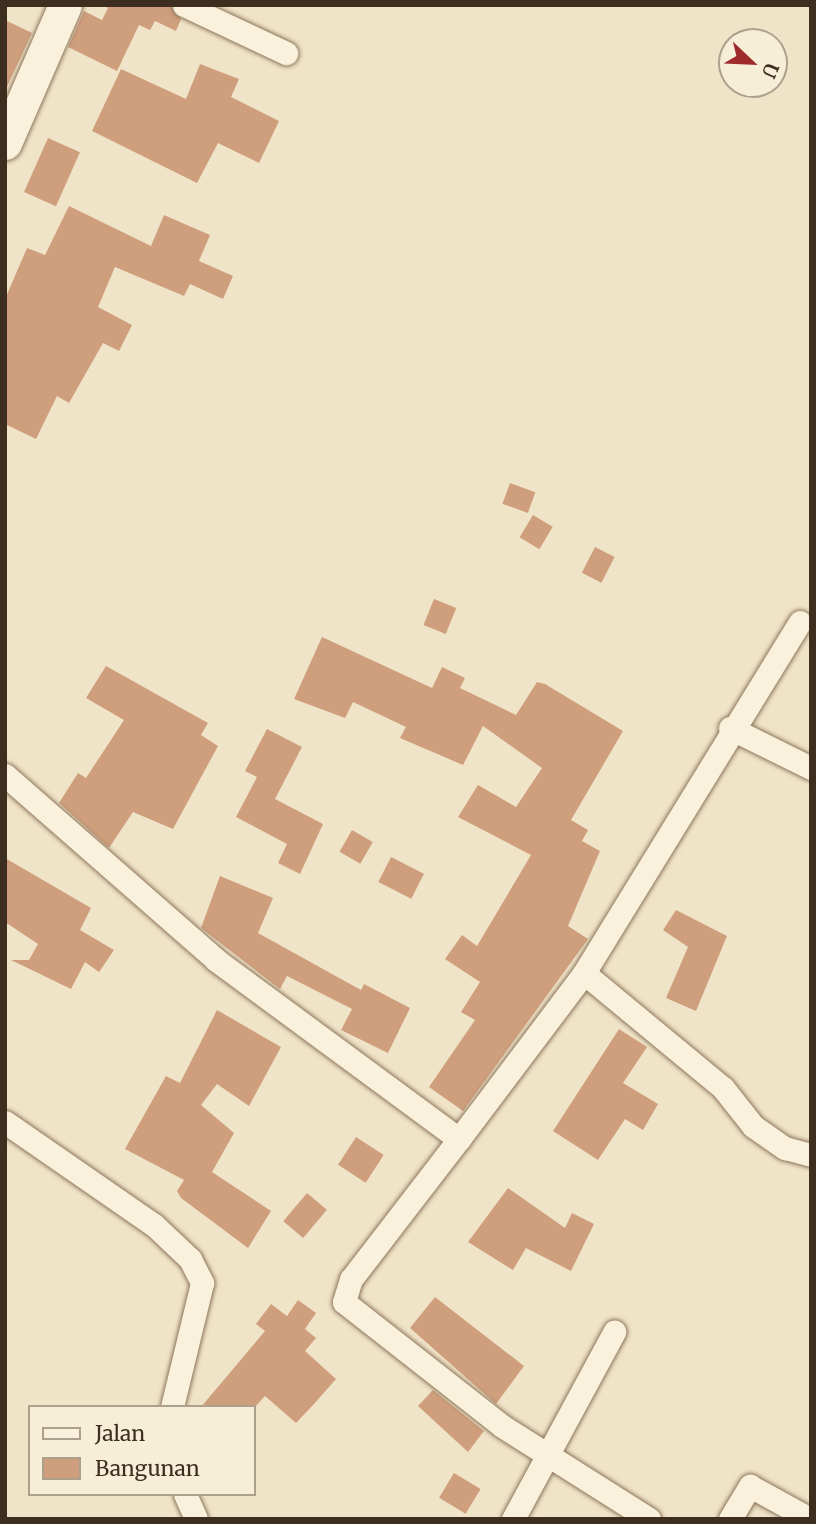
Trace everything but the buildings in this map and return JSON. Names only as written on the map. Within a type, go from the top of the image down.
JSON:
[{"type":"street","points":[[5,143],[65,5]]},
{"type":"street","points":[[184,5],[286,53]]},
{"type":"street","points":[[649,1519],[547,1455],[344,1302],[351,1279],[584,973],[730,728],[800,622]]},
{"type":"street","points":[[730,728],[811,768]]},
{"type":"street","points":[[5,775],[216,960],[459,1139]]},
{"type":"street","points":[[584,973],[723,1087],[753,1126],[785,1149],[811,1155]]},
{"type":"street","points":[[5,1122],[154,1225],[190,1259],[202,1283],[172,1405]]},
{"type":"street","points":[[513,1519],[614,1332]]},
{"type":"street","points":[[730,1519],[750,1486],[810,1519]]},
{"type":"street","points":[[186,1496],[196,1519]]}]
